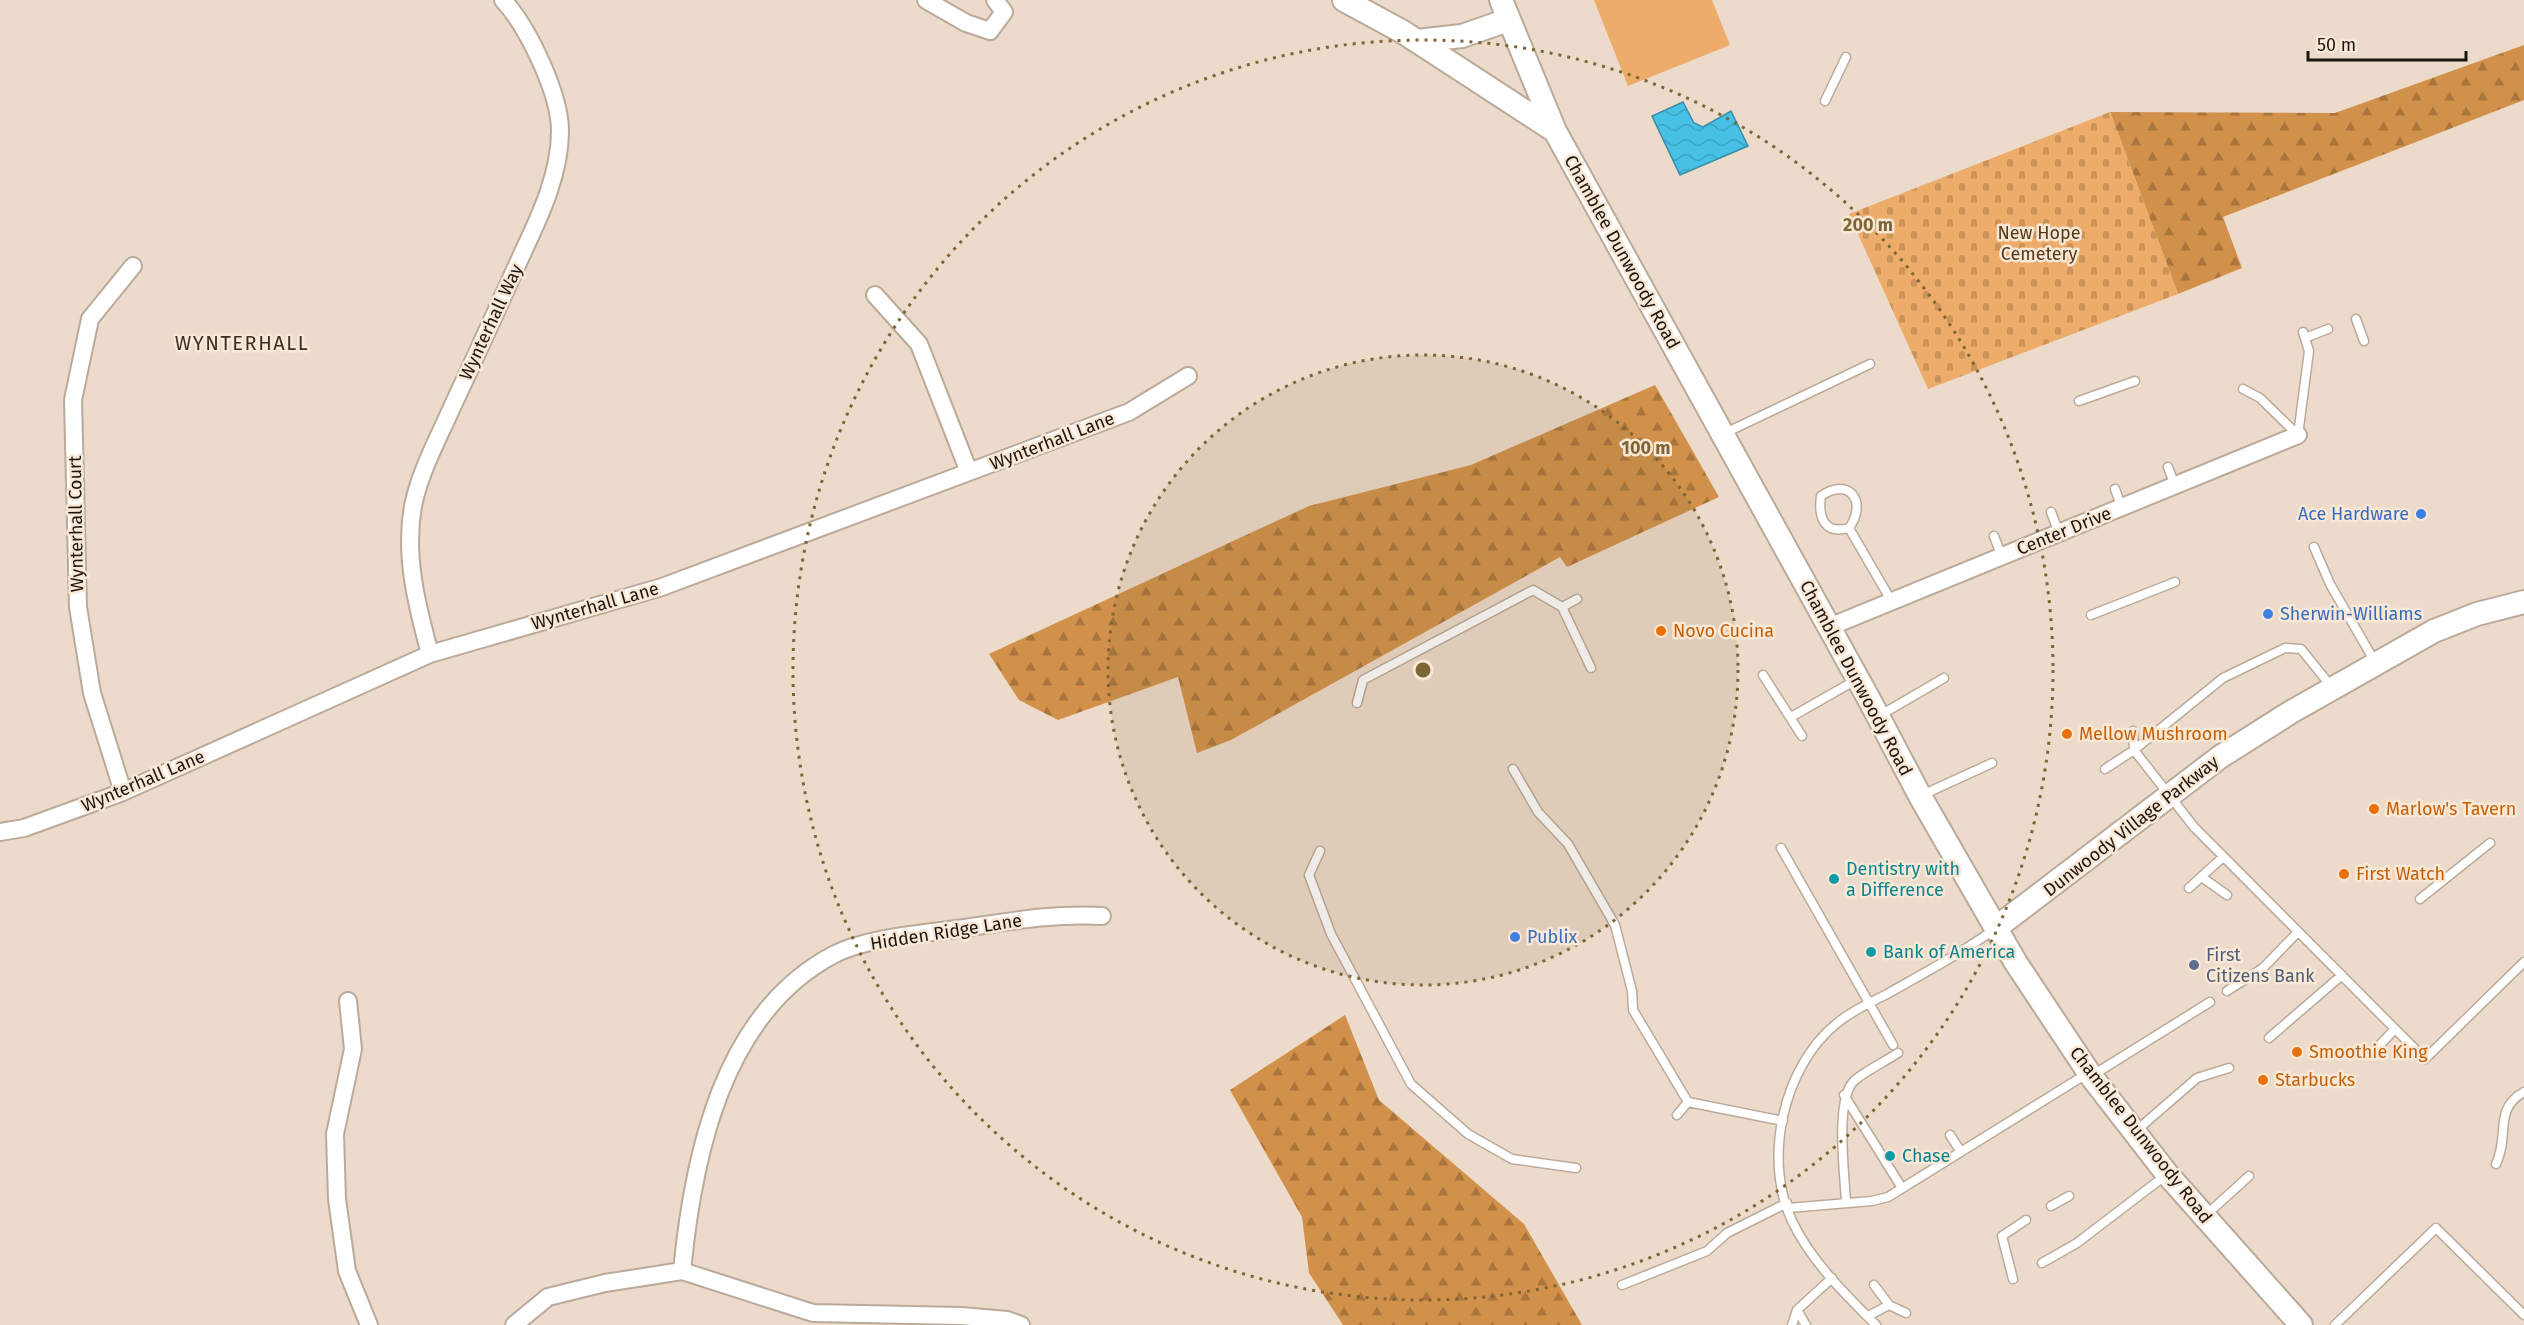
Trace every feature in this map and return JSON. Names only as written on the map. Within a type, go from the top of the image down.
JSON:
[{"type":"street","name":"Wynterhall Way","points":[[430,654],[420,620],[409,548],[413,506],[429,459],[535,227],[554,176],[560,130],[549,81],[516,14],[503,0]]},
{"type":"street","points":[[926,0],[966,23],[990,31],[1004,12],[995,0]]},
{"type":"street","name":"Chamblee Dunwoody Road","points":[[1344,0],[1417,41],[1555,131],[1830,627],[1920,796],[1998,927],[2016,963],[2090,1074],[2134,1132],[2205,1217],[2301,1325]]},
{"type":"street","points":[[1417,41],[1462,36],[1504,10],[1555,131]]},
{"type":"street","name":"Wynterhall Court","points":[[123,792],[92,693],[78,607],[73,400],[90,319],[133,266]]},
{"type":"street","points":[[875,295],[919,344],[969,472]]},
{"type":"street","name":"Wynterhall Lane","points":[[0,832],[24,828],[123,792],[430,654],[662,587],[1129,412],[1188,376]]},
{"type":"street","name":"Center Drive","points":[[1830,627],[2298,435]]},
{"type":"street","name":"Dunwoody Village Parkway","points":[[1998,927],[2220,757],[2332,687],[2434,631],[2477,614],[2524,602]]},
{"type":"street","name":"Hidden Ridge Lane","points":[[682,1271],[686,1229],[704,1138],[728,1073],[761,1015],[786,987],[834,954],[888,938],[1064,914],[1102,916]]},
{"type":"street","points":[[348,1001],[353,1050],[335,1134],[338,1199],[347,1271],[369,1325]]},
{"type":"street","points":[[514,1325],[548,1297],[605,1283],[682,1271],[813,1313],[961,1316],[1006,1320],[1021,1325]]},
{"type":"lane","points":[[1825,101],[1846,57]]},
{"type":"lane","points":[[2356,320],[2364,341]]},
{"type":"lane","points":[[2298,435],[2309,351],[2304,335],[2328,329]]},
{"type":"lane","points":[[1723,434],[1870,364]]},
{"type":"lane","points":[[2079,401],[2135,381]]},
{"type":"lane","points":[[2243,388],[2260,398],[2298,435]]},
{"type":"lane","points":[[2168,467],[2175,486]]},
{"type":"lane","points":[[1844,489],[1851,493],[1858,509],[1849,528],[1842,530],[1824,523],[1819,515],[1821,496],[1829,491],[1844,489]]},
{"type":"lane","points":[[2115,489],[2122,508]]},
{"type":"lane","points":[[2051,512],[2059,533]]},
{"type":"lane","points":[[1849,528],[1892,602]]},
{"type":"lane","points":[[1994,536],[2002,557]]},
{"type":"lane","points":[[2314,547],[2330,584],[2375,662]]},
{"type":"lane","points":[[2091,615],[2175,582]]},
{"type":"lane","points":[[1357,703],[1364,680],[1533,590],[1562,607],[1591,668]]},
{"type":"lane","points":[[1562,607],[1577,599]]},
{"type":"lane","points":[[2105,770],[2134,750],[2223,678],[2285,648],[2301,650],[2332,687]]},
{"type":"lane","points":[[1763,675],[1802,736]]},
{"type":"lane","points":[[1878,716],[1944,678]]},
{"type":"lane","points":[[1791,717],[1858,679]]},
{"type":"lane","points":[[2133,731],[2134,750],[2168,797],[2223,857],[2425,1059],[2524,962]]},
{"type":"lane","points":[[1920,796],[1992,763]]},
{"type":"lane","points":[[1513,769],[1538,812],[1568,844],[1615,925],[1632,991],[1633,1010],[1688,1102],[1783,1121]]},
{"type":"lane","points":[[2420,898],[2490,843]]},
{"type":"lane","points":[[1781,848],[1896,1049],[1853,1081],[1845,1095],[1841,1111],[1846,1203]]},
{"type":"lane","points":[[1320,851],[1309,875],[1331,934],[1411,1084],[1468,1134],[1512,1159],[1576,1168]]},
{"type":"lane","points":[[2189,888],[2203,878],[2223,857]]},
{"type":"lane","points":[[2203,878],[2227,895]]},
{"type":"lane","points":[[1876,1325],[1832,1278],[1792,1222],[1781,1175],[1785,1103],[1805,1058],[1838,1022],[1965,950],[1998,927]]},
{"type":"lane","points":[[2227,991],[2270,962],[2298,932]]},
{"type":"lane","points":[[2269,1038],[2342,975]]},
{"type":"lane","points":[[1622,1285],[1707,1251],[1727,1233],[1788,1206],[1881,1200],[2210,1002]]},
{"type":"lane","points":[[2376,1049],[2395,1029]]},
{"type":"lane","points":[[2134,1132],[2197,1078],[2229,1068]]},
{"type":"lane","points":[[2496,1164],[2504,1140],[2505,1109],[2510,1100],[2524,1092]]},
{"type":"lane","points":[[1845,1095],[1902,1188]]},
{"type":"lane","points":[[1677,1114],[1688,1102]]},
{"type":"lane","points":[[1950,1135],[1961,1152]]},
{"type":"lane","points":[[2042,1263],[2077,1243],[2168,1174]]},
{"type":"lane","points":[[2205,1217],[2249,1176]]},
{"type":"lane","points":[[2051,1206],[2069,1196]]},
{"type":"lane","points":[[2013,1279],[2002,1236],[2026,1220]]},
{"type":"lane","points":[[2334,1325],[2436,1228],[2524,1315]]},
{"type":"lane","points":[[1792,1325],[1797,1310],[1832,1278]]},
{"type":"lane","points":[[1874,1285],[1889,1305],[1906,1313]]},
{"type":"lane","points":[[1868,1316],[1889,1305]]},
{"type":"lane","points":[[1797,1310],[1806,1325]]},
{"type":"green space","points":[[1594,0],[1712,0],[1730,45],[1628,86]]},
{"type":"green space","points":[[2524,45],[2524,100],[2223,217],[2242,268],[2178,294],[2110,112],[2335,113]]},
{"type":"green space","name":"New Hope Cemetery","points":[[2110,112],[2178,294],[1928,389],[1849,214]]},
{"type":"green space","points":[[1655,385],[1719,497],[1567,567],[1560,557],[1231,740],[1197,753],[1178,677],[1058,720],[1019,700],[989,654],[1309,506],[1471,465]]},
{"type":"green space","points":[[1345,1015],[1379,1100],[1524,1224],[1582,1325],[1343,1325],[1309,1273],[1302,1217],[1230,1090]]},
{"type":"water","points":[[1683,102],[1694,123],[1703,127],[1731,111],[1748,146],[1680,175],[1652,116]]},
{"type":"place","name":"Ace Hardware","points":[[2421,514]]},
{"type":"place","name":"Sherwin-Williams","points":[[2268,614]]},
{"type":"place","name":"Novo Cucina","points":[[1661,631]]},
{"type":"place","name":"Mellow Mushroom","points":[[2067,734]]},
{"type":"place","name":"Marlow's Tavern","points":[[2374,809]]},
{"type":"place","name":"First Watch","points":[[2344,874]]},
{"type":"place","name":"Dentistry with a Difference","points":[[1834,879]]},
{"type":"place","name":"Publix","points":[[1515,937]]},
{"type":"place","name":"Bank of America","points":[[1871,952]]},
{"type":"place","name":"First Citizens Bank","points":[[2194,965]]},
{"type":"place","name":"Smoothie King","points":[[2297,1052]]},
{"type":"place","name":"Starbucks","points":[[2263,1080]]},
{"type":"place","name":"Chase","points":[[1890,1156]]},
{"type":"district","name":"WYNTERHALL","points":[[242,343]]}]
